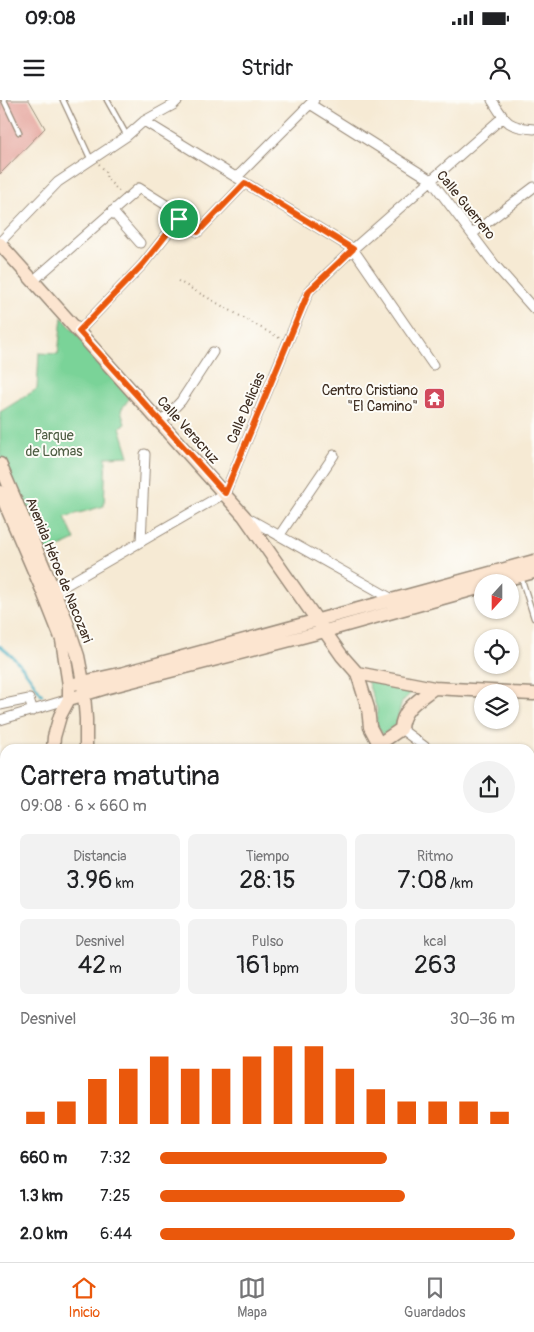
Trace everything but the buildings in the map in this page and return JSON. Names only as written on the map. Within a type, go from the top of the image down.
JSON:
[{"type":"main road","name":"Calle Veracruz","points":[[0,243],[225,493],[244,516],[342,656],[357,673]]},
{"type":"main road","name":"Avenida Héroe de Nacozari","points":[[0,464],[49,592],[62,640],[69,685],[69,699],[60,716],[54,744]]},
{"type":"main road","name":"Avenida Héroe de Nacozari","points":[[0,492],[49,592],[65,617],[78,656],[84,688],[86,744]]},
{"type":"main road","points":[[322,626],[394,600],[534,561]]},
{"type":"main road","points":[[520,576],[534,572]]},
{"type":"main road","points":[[69,699],[84,688],[322,626],[474,589]]},
{"type":"main road","points":[[378,744],[370,727],[368,708],[357,673],[434,688],[474,690]]},
{"type":"main road","points":[[69,685],[84,688]]},
{"type":"main road","points":[[382,744],[401,729],[401,723],[407,710],[434,688]]},
{"type":"main road","points":[[519,693],[534,694]]},
{"type":"street","points":[[0,243],[58,182],[127,136],[144,121],[173,105],[178,100]]},
{"type":"street","points":[[492,100],[510,124],[520,128],[534,129]]},
{"type":"street","points":[[237,178],[312,102]]},
{"type":"street","name":"Calle Guerrero","points":[[312,102],[431,180],[495,265],[534,309]]},
{"type":"street","name":"Calle Delicias","points":[[225,493],[309,291],[353,249],[503,117]]},
{"type":"street","points":[[144,121],[353,249],[433,365]]},
{"type":"street","points":[[34,281],[139,188],[171,208],[179,219],[198,232],[245,183]]},
{"type":"street","points":[[472,234],[534,187]]},
{"type":"street","points":[[112,211],[140,243]]},
{"type":"street","points":[[79,331],[143,264],[179,219]]},
{"type":"street","points":[[161,422],[181,401],[213,352]]},
{"type":"street","points":[[141,542],[145,454]]},
{"type":"street","points":[[280,536],[334,454]]},
{"type":"street","points":[[49,592],[141,542],[225,493]]},
{"type":"street","points":[[244,516],[394,600]]},
{"type":"street","points":[[0,705],[29,699],[33,710]]},
{"type":"street","points":[[0,720],[69,699]]},
{"type":"street","points":[[401,729],[421,744]]},
{"type":"lane","points":[[4,100],[19,132]]},
{"type":"lane","points":[[63,100],[92,159]]},
{"type":"lane","points":[[107,100],[127,136]]},
{"type":"lane","points":[[520,576],[534,618]]},
{"type":"path","points":[[92,159],[107,173],[106,178],[126,198]]},
{"type":"path","points":[[178,281],[288,343]]},
{"type":"green space","name":"Parque de Lomas","points":[[62,317],[131,396],[121,410],[125,424],[120,427],[129,456],[106,457],[104,506],[65,517],[75,540],[39,557],[0,464],[0,412],[37,389],[39,353],[58,354]]},
{"type":"green space","points":[[367,680],[413,691],[402,702],[396,724],[383,735],[376,724],[377,709]]},
{"type":"waterway","points":[[0,646],[18,662],[42,695]]},
{"type":"place","name":"Centro Cristiano \"El Camino\"","points":[[434,398]]},
{"type":"route","points":[[245,183],[353,249],[309,291],[225,493],[79,331],[143,264],[179,219],[198,232],[245,183]]}]
